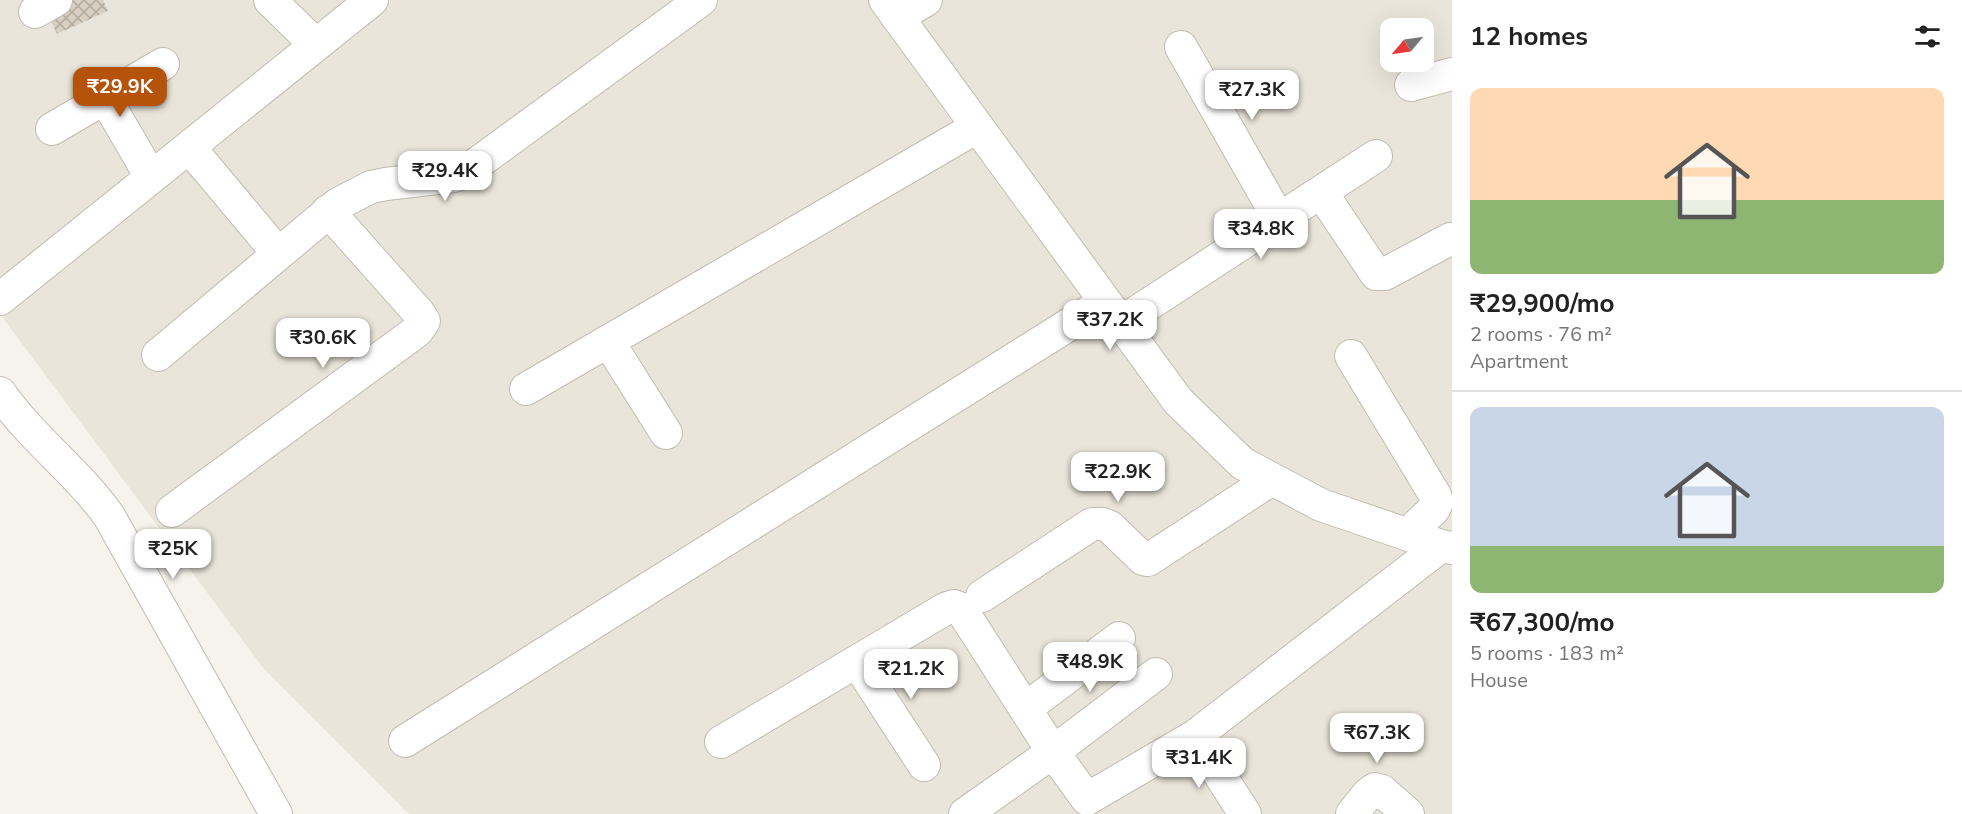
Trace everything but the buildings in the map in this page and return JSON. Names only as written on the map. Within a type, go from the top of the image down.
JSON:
[{"type":"street","points":[[270,0],[316,45]]},
{"type":"street","points":[[0,299],[372,0]]},
{"type":"street","points":[[158,355],[328,212],[371,187],[464,173],[700,0]]},
{"type":"street","points":[[926,0],[891,9],[1178,401],[1242,463],[1321,505],[1446,547]]},
{"type":"street","points":[[1181,47],[1279,219]]},
{"type":"street","points":[[52,129],[163,64]]},
{"type":"street","points":[[1411,85],[1452,74]]},
{"type":"street","points":[[105,98],[151,177]]},
{"type":"street","points":[[526,389],[978,127]]},
{"type":"street","points":[[189,147],[271,245]]},
{"type":"street","points":[[405,741],[1112,313],[1279,219],[1376,156]]},
{"type":"street","points":[[1321,192],[1376,274],[1385,274],[1450,239]]},
{"type":"street","points":[[172,511],[417,331],[423,321],[418,312],[328,212]]},
{"type":"street","points":[[608,341],[666,433]]},
{"type":"street","points":[[1351,356],[1435,495],[1437,502],[1434,509],[1407,534]]},
{"type":"street","points":[[0,393],[16,416],[97,500],[109,516],[276,814]]},
{"type":"street","points":[[982,596],[1092,524],[1110,527],[1143,559],[1148,560],[1272,479]]},
{"type":"street","points":[[721,742],[945,609],[954,606],[961,609],[1091,807],[1195,736],[1446,547]]},
{"type":"street","points":[[1025,709],[1119,638]]},
{"type":"street","points":[[857,662],[924,765]]},
{"type":"street","points":[[965,814],[1053,752],[1156,674]]},
{"type":"street","points":[[1195,736],[1245,814]]},
{"type":"street","points":[[1352,814],[1375,789],[1383,791],[1408,814]]},
{"type":"shaded area","points":[[0,0],[1452,0],[1452,814],[409,814],[264,669],[0,314]]}]
